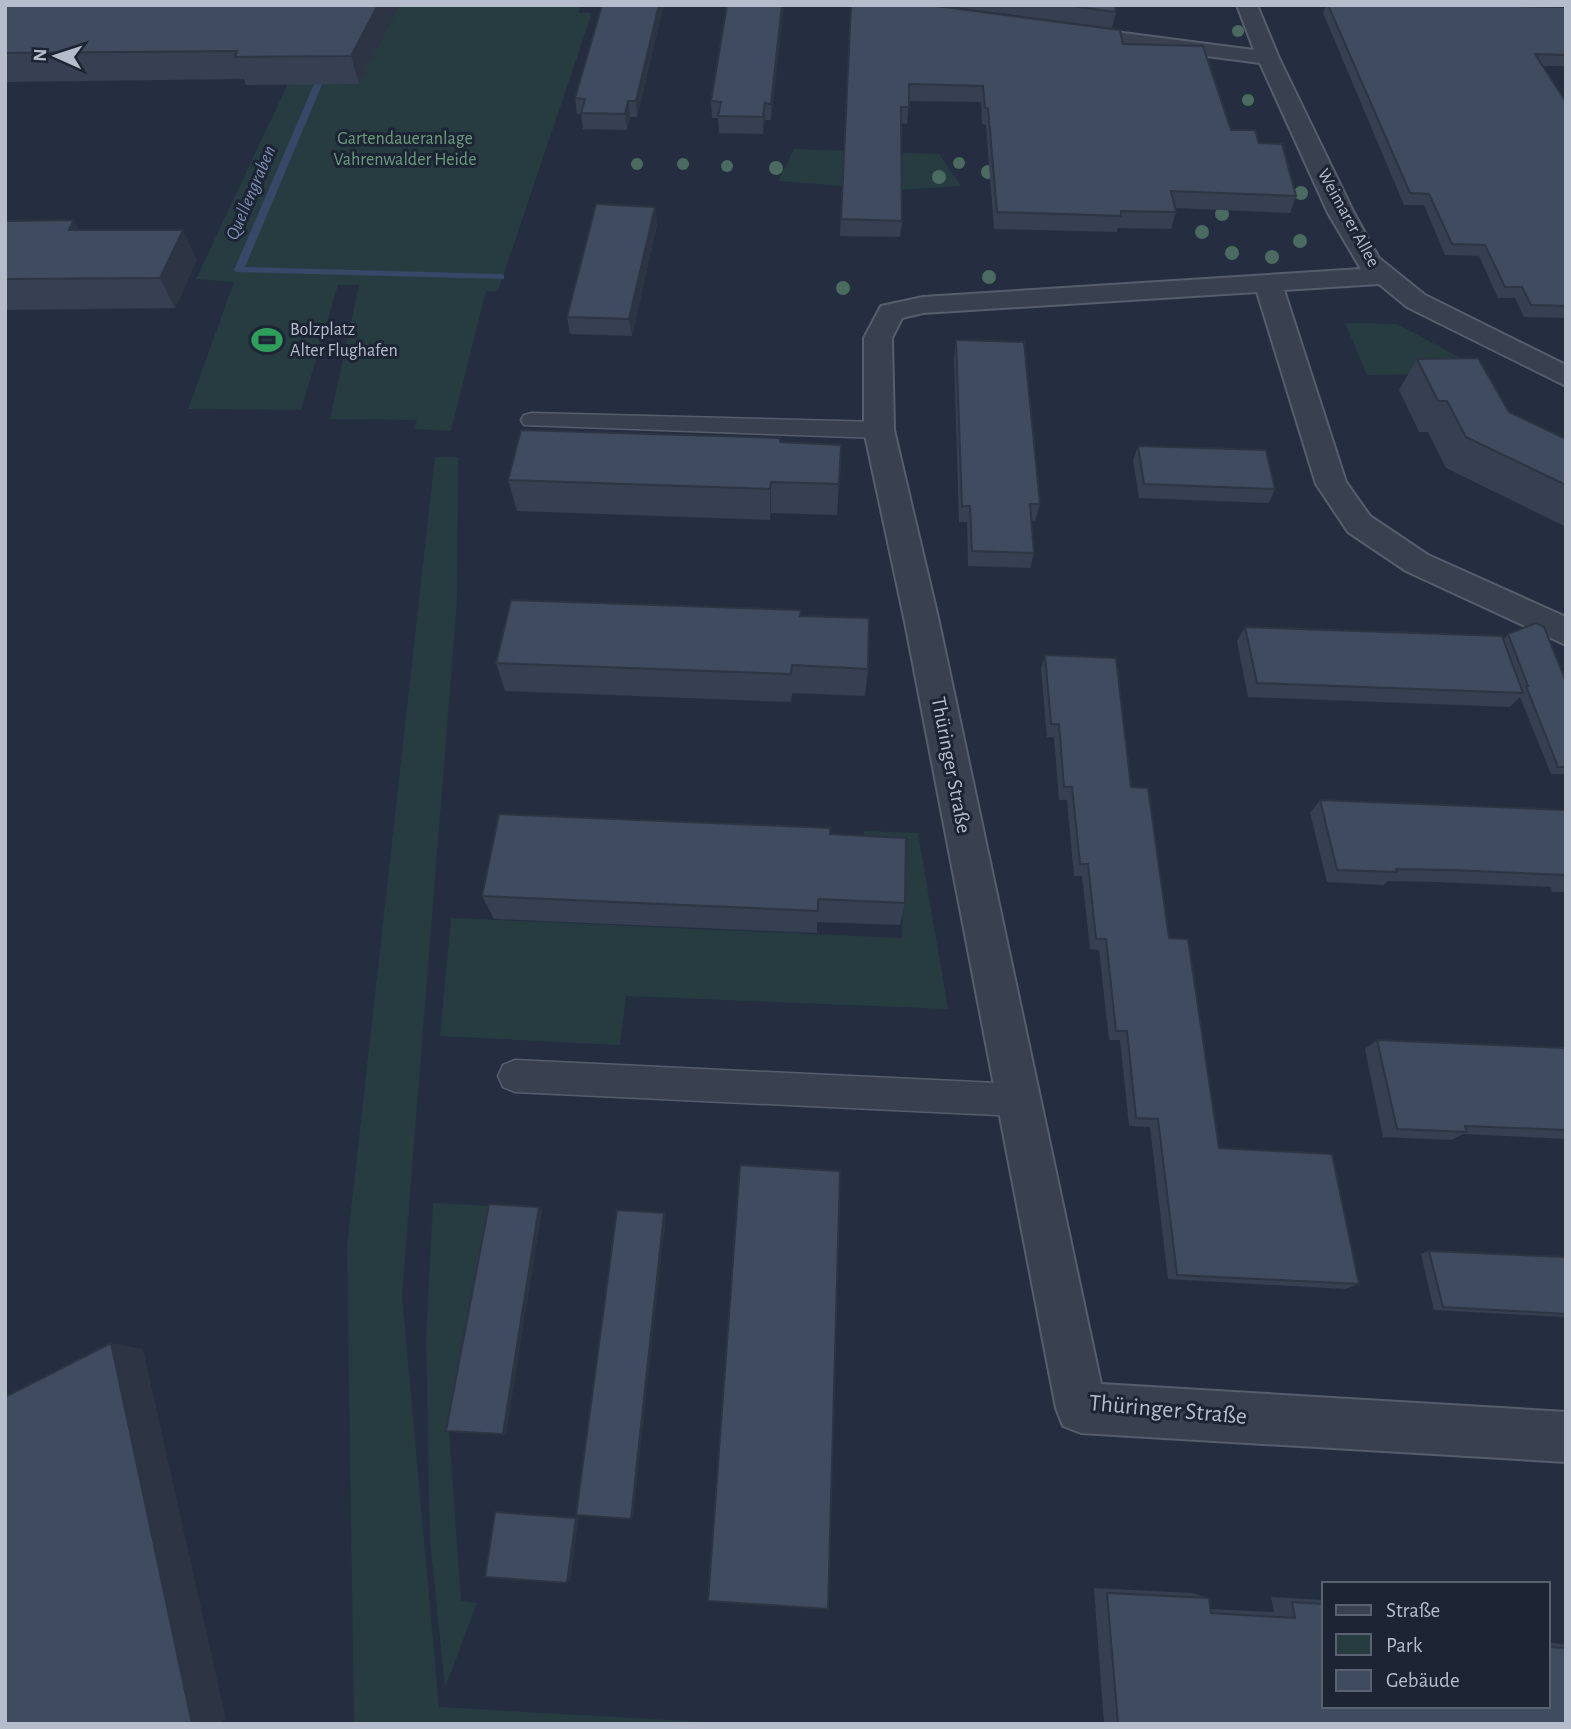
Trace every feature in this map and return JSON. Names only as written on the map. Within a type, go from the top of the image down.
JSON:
[{"type":"street","name":"Weimarer Allee","points":[[1247,5],[1268,58],[1341,213],[1369,263],[1416,301],[1566,377]]},
{"type":"street","points":[[1053,30],[1268,58]]},
{"type":"street","name":"Thüringer Straße","points":[[1383,276],[923,305],[891,312],[878,338],[879,430],[922,622],[1080,1408],[1566,1437]]},
{"type":"street","points":[[1268,283],[1331,484],[1359,524],[1417,563],[1566,632]]},
{"type":"lane","points":[[532,420],[879,430]]},
{"type":"lane","points":[[514,1076],[1018,1100]]},
{"type":"green space","name":"Gartendaueranlage Vahrenwalder Heide","points":[[325,5],[580,6],[579,13],[592,13],[498,291],[486,291],[451,431],[414,429],[417,420],[330,419],[359,285],[338,285],[301,410],[188,409],[234,282],[196,279]]},
{"type":"green space","points":[[794,149],[939,154],[961,186],[899,190],[778,181]]},
{"type":"green space","points":[[1345,323],[1397,324],[1489,373],[1367,375]]},
{"type":"green space","points":[[435,457],[458,457],[457,601],[402,1295],[439,1707],[739,1724],[354,1724],[347,1246]]},
{"type":"green space","points":[[864,831],[918,833],[948,1009],[626,996],[620,1045],[440,1036],[451,918],[902,938],[903,855],[863,852]]},
{"type":"green space","points":[[433,1203],[491,1206],[449,1431],[461,1601],[477,1603],[445,1688],[430,1541],[426,1339]]},
{"type":"building","points":[[5,5],[378,5],[351,56],[235,57],[237,51],[5,53]]},
{"type":"building","points":[[602,5],[659,5],[636,101],[628,101],[625,114],[581,113],[585,99],[575,98]]},
{"type":"building","points":[[727,5],[782,5],[771,104],[765,103],[763,117],[718,116],[721,102],[711,101]]},
{"type":"building","points":[[851,5],[929,5],[1120,30],[1123,44],[1203,46],[1231,130],[1255,130],[1259,143],[1282,144],[1296,196],[1171,191],[1176,212],[1121,211],[1121,216],[997,212],[988,108],[985,108],[983,86],[909,84],[909,107],[901,107],[902,221],[841,219]]},
{"type":"building","points":[[1064,5],[1115,5],[1116,12]]},
{"type":"building","points":[[1328,5],[1566,7],[1566,55],[1535,54],[1566,102],[1566,306],[1531,305],[1522,287],[1505,287],[1485,245],[1452,244],[1429,194],[1410,193]]},
{"type":"building","points":[[596,204],[655,207],[629,319],[567,317]]},
{"type":"building","points":[[74,220],[69,230],[183,230],[160,278],[5,279],[5,221]]},
{"type":"building","points":[[956,340],[1024,342],[1040,504],[1030,504],[1034,553],[972,551],[970,506],[962,506]]},
{"type":"building","points":[[1478,358],[1509,412],[1566,439],[1566,485],[1466,437],[1447,401],[1438,401],[1417,359]]},
{"type":"building","points":[[521,430],[780,438],[780,442],[841,445],[839,484],[771,482],[770,489],[508,480]]},
{"type":"building","points":[[1138,446],[1266,450],[1275,489],[1144,484]]},
{"type":"building","points":[[511,600],[801,610],[800,616],[869,618],[868,669],[792,665],[791,674],[496,663]]},
{"type":"building","points":[[1536,623],[1544,627],[1566,682],[1566,767],[1558,767],[1508,634]]},
{"type":"building","points":[[1245,627],[1502,636],[1523,693],[1257,683]]},
{"type":"building","points":[[1045,655],[1116,658],[1131,787],[1148,788],[1169,938],[1188,939],[1219,1148],[1332,1154],[1359,1284],[1177,1275],[1158,1119],[1136,1118],[1127,1031],[1116,1031],[1106,939],[1096,939],[1088,864],[1080,864],[1072,787],[1064,787],[1059,724],[1051,724]]},
{"type":"building","points":[[1320,800],[1566,810],[1566,875],[1452,870],[1337,870]]},
{"type":"building","points":[[499,814],[830,828],[830,834],[906,838],[905,903],[818,899],[818,911],[482,896]]},
{"type":"building","points":[[1377,1040],[1566,1048],[1566,1130],[1465,1126],[1467,1132],[1397,1129]]},
{"type":"building","points":[[740,1165],[840,1171],[828,1609],[708,1601]]},
{"type":"building","points":[[489,1204],[539,1207],[503,1434],[446,1431]]},
{"type":"building","points":[[617,1210],[664,1213],[631,1519],[576,1515]]},
{"type":"building","points":[[1429,1251],[1566,1257],[1566,1314],[1443,1307]]},
{"type":"building","points":[[111,1343],[192,1724],[5,1724],[5,1397]]},
{"type":"building","points":[[495,1512],[576,1518],[567,1583],[485,1577]]},
{"type":"building","points":[[1107,1593],[1209,1598],[1211,1613],[1295,1618],[1292,1602],[1322,1604],[1322,1708],[1550,1708],[1550,1647],[1566,1648],[1566,1724],[1118,1724]]},
{"type":"waterway","name":"Quellengraben","points":[[325,68],[239,270],[501,277]]},
{"type":"place","name":"Bolzplatz Alter Flughafen","points":[[267,340]]}]
